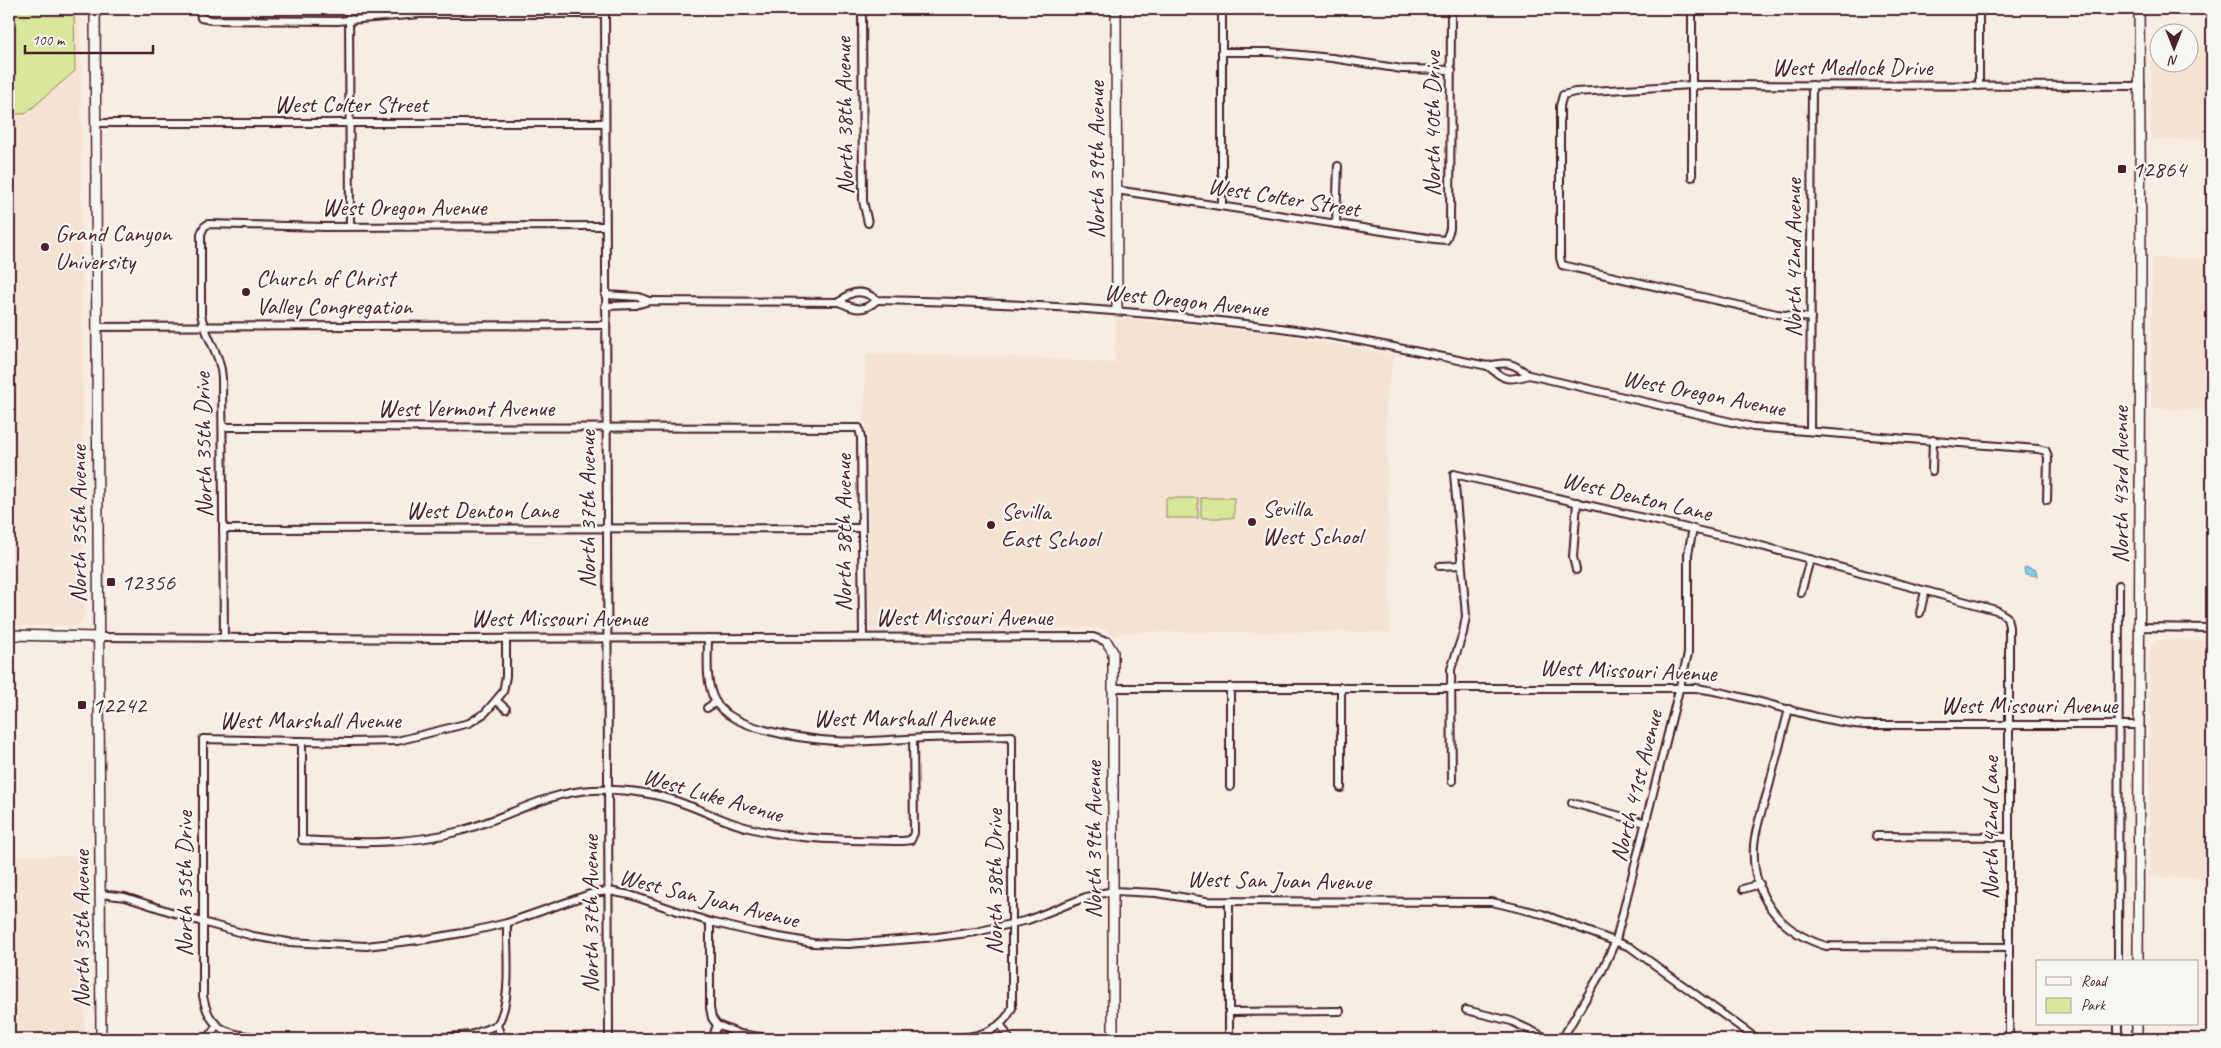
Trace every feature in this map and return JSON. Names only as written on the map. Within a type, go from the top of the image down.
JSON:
[{"type":"main road","name":"North 35th Avenue","points":[[95,9],[101,1039]]},
{"type":"main road","name":"North 39th Avenue","points":[[1116,9],[1117,310]]},
{"type":"main road","name":"North 43rd Avenue","points":[[2138,960],[2141,86],[2139,9]]},
{"type":"main road","name":"West Missouri Avenue","points":[[9,635],[99,637]]},
{"type":"main road","name":"North 39th Avenue","points":[[1108,642],[1113,652],[1113,1039]]},
{"type":"main road","points":[[2137,1039],[2138,1026]]},
{"type":"street","points":[[199,9],[201,18],[211,20],[349,20],[420,14],[605,11]]},
{"type":"street","points":[[349,9],[350,226]]},
{"type":"street","name":"North 38th Avenue","points":[[862,9],[863,201],[868,223]]},
{"type":"street","points":[[1222,9],[1222,206]]},
{"type":"street","name":"North 40th Drive","points":[[1446,240],[1450,229],[1451,9]]},
{"type":"street","points":[[1692,9],[1692,177]]},
{"type":"street","points":[[1979,9],[1979,86]]},
{"type":"street","name":"North 37th Avenue","points":[[605,11],[609,1039]]},
{"type":"street","points":[[1222,52],[1270,52],[1332,58],[1402,69],[1452,70]]},
{"type":"street","name":"West Medlock Drive","points":[[1811,318],[1777,314],[1562,265],[1560,258],[1560,106],[1563,95],[1575,92],[1692,86],[2141,86]]},
{"type":"street","name":"North 42nd Avenue","points":[[1810,431],[1812,86]]},
{"type":"street","name":"West Colter Street","points":[[96,123],[605,123]]},
{"type":"street","points":[[1336,224],[1338,166]]},
{"type":"street","name":"West Colter Street","points":[[1116,190],[1446,240]]},
{"type":"street","name":"West Oregon Avenue","points":[[204,227],[208,224],[605,226]]},
{"type":"street","name":"North 35th Drive","points":[[204,227],[201,234],[201,314],[203,326],[222,368],[224,638]]},
{"type":"street","name":"West Oregon Avenue","points":[[840,302],[846,296],[865,292],[877,300],[998,303],[1117,310],[1304,332],[1488,366],[1504,362],[1516,365],[1529,375],[1753,427],[2030,448],[2046,451],[2048,458],[2047,500]]},
{"type":"street","name":"West Oregon Avenue","points":[[605,295],[639,296],[649,302]]},
{"type":"street","name":"West Oregon Avenue","points":[[605,306],[636,305],[649,302],[840,302],[854,309],[864,310],[877,300]]},
{"type":"street","points":[[97,327],[606,325]]},
{"type":"street","name":"West Oregon Avenue","points":[[1488,366],[1501,377],[1512,380],[1529,375]]},
{"type":"street","name":"West Vermont Avenue","points":[[223,427],[606,426],[858,428]]},
{"type":"street","name":"North 38th Avenue","points":[[858,428],[861,438],[862,637]]},
{"type":"street","points":[[1932,471],[1933,440]]},
{"type":"street","name":"West Denton Lane","points":[[1461,565],[1454,474],[1693,528],[1996,610],[2006,617]]},
{"type":"street","points":[[1576,570],[1573,557],[1577,502]]},
{"type":"street","name":"West Denton Lane","points":[[223,529],[861,528]]},
{"type":"street","name":"North 41st Avenue","points":[[1562,1039],[1602,971],[1616,940],[1681,687],[1689,645],[1688,554],[1693,528]]},
{"type":"street","points":[[1801,593],[1810,559]]},
{"type":"street","points":[[1440,566],[1461,565],[1466,622],[1452,663],[1452,782]]},
{"type":"street","name":"North 43rd Avenue","points":[[2118,960],[2119,585]]},
{"type":"street","points":[[1920,613],[1926,591]]},
{"type":"street","name":"North 42nd Lane","points":[[2006,617],[2009,627],[2010,726],[2009,1039]]},
{"type":"street","points":[[2140,627],[2212,628]]},
{"type":"street","name":"West Missouri Avenue","points":[[99,637],[1093,637],[1108,642]]},
{"type":"street","name":"West Marshall Avenue","points":[[203,739],[397,741],[478,720],[497,701],[503,692],[506,676],[506,638]]},
{"type":"street","points":[[707,708],[716,702],[708,676],[708,638]]},
{"type":"street","points":[[1230,687],[1230,787]]},
{"type":"street","points":[[1341,687],[1341,788]]},
{"type":"street","name":"West Missouri Avenue","points":[[1113,688],[1681,687],[1717,690],[1837,722],[1864,725],[2139,725]]},
{"type":"street","points":[[497,701],[506,709]]},
{"type":"street","name":"West Marshall Avenue","points":[[716,702],[725,712],[738,720],[761,728],[805,738],[837,742],[1012,736]]},
{"type":"street","points":[[1789,708],[1754,844],[1756,873],[1771,910],[1806,940],[1826,946],[2009,948]]},
{"type":"street","name":"North 38th Drive","points":[[1001,1025],[1008,1018],[1012,1008],[1012,736]]},
{"type":"street","name":"North 35th Drive","points":[[203,739],[203,996],[205,1009],[216,1026]]},
{"type":"street","name":"West Luke Avenue","points":[[302,741],[302,840],[374,842],[425,838],[459,831],[492,821],[551,796],[577,791],[609,790],[643,792],[679,802],[725,822],[767,833],[830,840],[912,840],[914,833],[913,739]]},
{"type":"street","points":[[1572,803],[1646,823]]},
{"type":"street","points":[[1876,836],[2009,837]]},
{"type":"street","points":[[1743,889],[1760,884]]},
{"type":"street","name":"West San Juan Avenue","points":[[100,894],[126,897],[202,922],[253,936],[288,942],[356,946],[427,939],[507,923],[593,893],[609,892],[630,895],[710,922],[812,943],[848,944],[937,938],[1028,920],[1086,897],[1113,892],[1156,893],[1206,902],[1458,900],[1492,902],[1542,914],[1616,940],[1630,947],[1757,1039]]},
{"type":"street","points":[[1229,902],[1229,1039]]},
{"type":"street","points":[[710,922],[710,1008],[712,1018],[717,1025],[740,1034],[775,1039]]},
{"type":"street","points":[[426,1039],[471,1035],[497,1024],[502,1016],[506,1001],[507,923]]},
{"type":"street","points":[[1466,1010],[1511,1021],[1549,1039]]},
{"type":"street","points":[[1229,1012],[1340,1011]]},
{"type":"street","points":[[497,1024],[502,1039]]},
{"type":"street","points":[[712,1039],[717,1025]]},
{"type":"street","points":[[932,1039],[976,1035],[990,1032],[1001,1025],[1009,1038]]},
{"type":"street","points":[[208,1039],[216,1026],[234,1034],[269,1039]]},
{"type":"street","points":[[2118,1026],[2118,1039]]},
{"type":"shaded area","name":"Grand Canyon University","points":[[9,9],[80,9],[84,616],[79,624],[75,626],[9,626]]},
{"type":"shaded area","points":[[2198,47],[2212,47],[2212,140],[2151,139],[2152,72],[2198,72]]},
{"type":"shaded area","points":[[2152,258],[2212,259],[2212,410],[2151,408]]},
{"type":"shaded area","points":[[1116,318],[1270,333],[1394,355],[1386,402],[1390,632],[1123,632],[1115,637],[1105,629],[1096,628],[875,629],[869,626],[868,428],[864,423],[866,353],[990,356],[1115,363]]},
{"type":"shaded area","points":[[2158,640],[2212,640],[2212,878],[2150,877],[2150,652],[2151,646]]},
{"type":"shaded area","points":[[9,856],[85,856],[85,1039],[9,1039]]},
{"type":"green space","points":[[9,9],[74,9],[75,71],[25,114],[9,114]]},
{"type":"green space","points":[[1166,498],[1198,498],[1198,518],[1166,518]]},
{"type":"green space","points":[[1201,498],[1234,498],[1234,518],[1201,518]]},
{"type":"water","points":[[2024,568],[2036,570],[2037,576],[2025,574]]},
{"type":"place","name":"12864","points":[[2122,169]]},
{"type":"place","name":"Grand Canyon University","points":[[45,247]]},
{"type":"place","name":"Church of Christ Valley Congregation","points":[[246,292]]},
{"type":"place","name":"Sevilla West School","points":[[1252,522]]},
{"type":"place","name":"Sevilla East School","points":[[991,525]]},
{"type":"place","name":"12356","points":[[111,582]]},
{"type":"place","name":"12242","points":[[82,705]]}]
